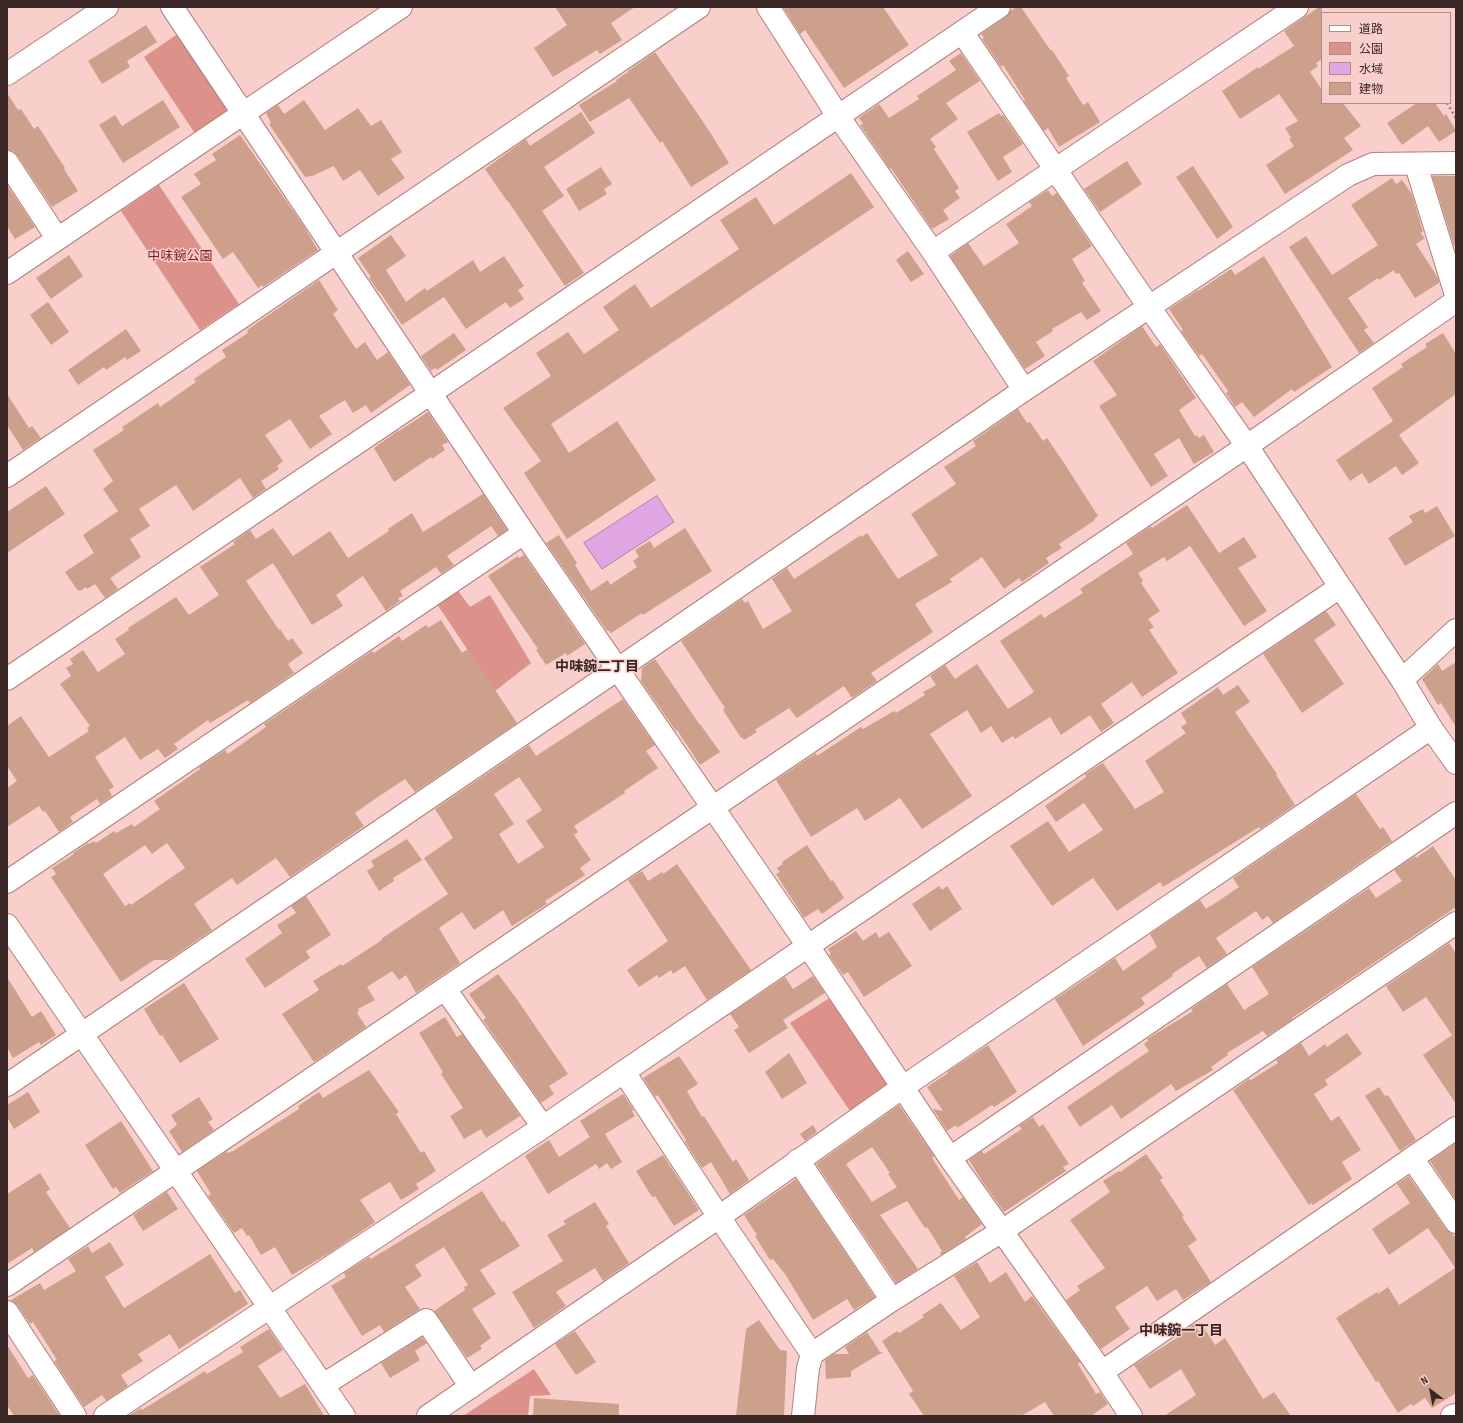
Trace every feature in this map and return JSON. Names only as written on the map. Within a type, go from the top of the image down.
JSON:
[{"type":"street","points":[[7,74],[107,7]]},
{"type":"street","points":[[172,7],[524,533],[808,946],[950,1158],[1102,1372],[1131,1416]]},
{"type":"street","points":[[7,273],[401,7]]},
{"type":"street","points":[[7,476],[699,7]]},
{"type":"street","points":[[768,7],[838,116],[933,252],[1024,390]]},
{"type":"street","points":[[7,679],[431,393],[998,7]]},
{"type":"street","points":[[933,252],[1297,7]]},
{"type":"street","points":[[962,32],[1057,169],[1149,307],[1247,446],[1402,680],[1431,728],[1456,763]]},
{"type":"street","points":[[7,162],[57,238]]},
{"type":"street","points":[[7,1085],[618,669],[1024,390],[1348,175],[1373,164],[1416,165],[1456,163]]},
{"type":"street","points":[[1416,165],[1456,295]]},
{"type":"street","points":[[7,1285],[1247,446],[1456,301]]},
{"type":"street","points":[[7,882],[524,533]]},
{"type":"street","points":[[105,1416],[624,1072],[1340,587]]},
{"type":"street","points":[[1402,680],[1456,630]]},
{"type":"street","points":[[428,1416],[719,1217],[903,1087],[1431,728]]},
{"type":"street","points":[[950,1158],[1456,813]]},
{"type":"street","points":[[803,1416],[808,1368],[812,1354],[892,1300],[1002,1231],[1456,923]]},
{"type":"street","points":[[7,925],[344,1416]]},
{"type":"street","points":[[445,989],[542,1127]]},
{"type":"street","points":[[624,1072],[719,1217],[812,1354]]},
{"type":"street","points":[[1102,1372],[1456,1128]]},
{"type":"street","points":[[1412,1158],[1456,1222]]},
{"type":"street","points":[[798,1160],[892,1300]]},
{"type":"street","points":[[7,1312],[75,1416]]},
{"type":"street","points":[[323,1386],[426,1320],[471,1387]]},
{"type":"street","points":[[1452,1416],[1456,1414]]},
{"type":"path","points":[[1448,104],[1456,118]]},
{"type":"green space","points":[[179,33],[233,113],[196,135],[144,57]]},
{"type":"green space","name":"中味鋺公園","points":[[159,185],[239,304],[200,330],[121,211]]},
{"type":"green space","points":[[456,588],[470,607],[490,595],[531,663],[495,691],[435,601]]},
{"type":"green space","points":[[833,996],[891,1081],[887,1091],[852,1114],[790,1023]]},
{"type":"green space","points":[[534,1369],[551,1395],[530,1396],[528,1416],[463,1416]]},
{"type":"water","points":[[657,496],[674,522],[602,569],[584,543]]},
{"type":"building","points":[[555,7],[635,7],[611,23],[622,40],[600,54],[597,50],[553,77],[534,48],[567,25]]},
{"type":"building","points":[[783,7],[883,7],[909,45],[844,88],[805,30],[800,34]]},
{"type":"building","points":[[1017,7],[1021,7],[1051,51],[1052,50],[1069,76],[1066,78],[1083,105],[1088,102],[1100,122],[1059,147],[1048,128],[1044,131],[1003,65],[1001,67],[982,39],[984,38],[981,34],[1006,17],[1010,11]]},
{"type":"building","points":[[1319,7],[1322,7],[1321,60],[1316,63],[1318,66],[1310,72],[1321,88],[1321,104],[1344,104],[1361,126],[1344,138],[1353,150],[1285,194],[1266,165],[1294,146],[1289,139],[1291,138],[1285,128],[1298,121],[1279,94],[1240,119],[1222,91],[1258,67],[1258,69],[1294,46],[1284,31]]},
{"type":"building","points":[[146,25],[157,42],[127,61],[130,67],[102,84],[88,61]]},
{"type":"building","points":[[655,52],[708,129],[729,163],[691,187],[662,141],[660,143],[629,98],[590,122],[579,105],[617,81],[616,80]]},
{"type":"building","points":[[961,53],[980,81],[946,103],[958,119],[930,139],[936,147],[934,149],[959,188],[955,191],[960,198],[943,210],[949,219],[932,229],[860,125],[863,124],[859,118],[879,104],[889,118],[919,99],[917,96],[956,70],[949,61]]},
{"type":"building","points":[[7,93],[18,110],[21,109],[34,129],[38,126],[78,191],[52,207],[17,155],[13,151],[7,150]]},
{"type":"building","points":[[163,100],[180,127],[123,163],[99,125],[115,115],[122,126]]},
{"type":"building","points":[[304,100],[325,130],[358,108],[371,126],[381,120],[402,152],[391,159],[405,178],[378,196],[360,170],[343,181],[334,166],[312,176],[305,177],[269,124],[271,123],[266,113],[278,105],[284,114]]},
{"type":"building","points":[[1416,104],[1436,104],[1444,116],[1446,114],[1456,131],[1439,142],[1428,126],[1402,145],[1387,123]]},
{"type":"building","points":[[581,112],[595,133],[544,167],[564,196],[542,211],[584,273],[565,286],[485,169],[526,139],[530,146]]},
{"type":"building","points":[[999,113],[1001,116],[1003,115],[1023,144],[1003,157],[1012,172],[998,181],[967,132]]},
{"type":"building","points":[[240,135],[303,225],[318,250],[263,287],[262,285],[258,288],[233,252],[223,259],[181,197],[201,184],[194,174],[216,160],[212,154]]},
{"type":"building","points":[[1127,161],[1142,184],[1100,212],[1084,189]]},
{"type":"building","points":[[1193,166],[1233,227],[1217,239],[1176,177]]},
{"type":"building","points":[[601,167],[612,184],[604,189],[607,194],[579,211],[566,189]]},
{"type":"building","points":[[851,173],[874,207],[551,424],[569,453],[617,421],[656,480],[567,539],[524,473],[541,461],[503,408],[551,376],[536,353],[568,332],[584,354],[619,330],[603,307],[635,284],[651,308],[739,249],[720,220],[756,197],[774,225]]},
{"type":"building","points":[[1432,176],[1456,176],[1456,245],[1454,246]]},
{"type":"building","points":[[1392,178],[1396,184],[1402,180],[1412,194],[1423,232],[1420,233],[1425,238],[1416,244],[1438,278],[1439,283],[1415,298],[1399,273],[1396,274],[1394,270],[1379,280],[1378,278],[1348,298],[1368,327],[1364,330],[1374,343],[1359,353],[1289,247],[1306,236],[1332,275],[1378,245],[1351,205]]},
{"type":"building","points":[[7,185],[35,227],[15,239],[7,226]]},
{"type":"building","points":[[1048,190],[1052,196],[1057,193],[1092,246],[1072,259],[1085,281],[1082,283],[1101,311],[1087,320],[1081,312],[1052,329],[1053,331],[1036,342],[1045,356],[1025,369],[950,256],[968,243],[984,266],[1019,243],[1006,224],[1032,206],[1029,202]]},
{"type":"building","points":[[391,235],[406,256],[386,270],[406,302],[425,288],[427,291],[473,260],[480,272],[504,256],[524,286],[518,290],[524,299],[510,308],[506,302],[466,329],[444,297],[402,325],[369,278],[371,277],[358,258]]},
{"type":"building","points":[[908,251],[924,274],[911,282],[896,260]]},
{"type":"building","points":[[69,255],[83,276],[51,299],[36,278]]},
{"type":"building","points":[[1264,256],[1332,367],[1294,392],[1292,389],[1254,417],[1242,402],[1235,407],[1226,393],[1228,391],[1202,354],[1199,356],[1181,331],[1183,330],[1169,309],[1231,269],[1235,275]]},
{"type":"building","points":[[319,280],[338,310],[333,314],[356,349],[365,342],[377,360],[388,352],[410,385],[371,413],[366,405],[353,413],[345,400],[319,416],[332,434],[310,449],[290,419],[265,435],[283,461],[277,466],[279,469],[261,481],[266,489],[253,498],[240,478],[193,511],[176,485],[139,509],[150,526],[130,539],[141,557],[110,578],[118,589],[105,598],[95,584],[87,589],[86,587],[78,591],[65,572],[94,553],[83,535],[118,511],[103,489],[113,481],[93,450],[124,430],[122,427],[158,403],[160,407],[196,382],[194,379],[226,357],[222,350],[248,333],[247,330]]},
{"type":"building","points":[[48,302],[69,332],[51,345],[30,315]]},
{"type":"building","points":[[1142,326],[1156,347],[1160,344],[1196,398],[1179,410],[1195,436],[1197,435],[1199,438],[1204,435],[1214,452],[1194,464],[1179,438],[1154,454],[1168,476],[1151,487],[1099,406],[1117,395],[1093,361]]},
{"type":"building","points":[[126,329],[141,351],[127,360],[125,357],[106,370],[104,367],[78,385],[68,370]]},
{"type":"building","points":[[454,333],[466,350],[437,370],[435,368],[431,371],[421,356]]},
{"type":"building","points":[[1443,333],[1456,354],[1456,394],[1399,435],[1419,463],[1402,475],[1396,466],[1369,484],[1362,473],[1350,481],[1336,460],[1393,421],[1372,388],[1403,367],[1401,364],[1427,347],[1425,344]]},
{"type":"building","points":[[7,394],[29,428],[32,426],[41,438],[23,450],[7,425]]},
{"type":"building","points":[[1018,409],[1027,423],[1030,422],[1043,441],[1047,438],[1098,516],[1094,519],[1095,520],[1059,544],[1062,548],[1046,558],[1049,563],[1022,582],[1019,578],[1004,589],[982,557],[950,579],[952,582],[915,604],[933,632],[871,673],[877,681],[852,698],[844,686],[797,718],[789,708],[755,730],[757,732],[744,740],[742,737],[741,738],[723,710],[725,708],[681,641],[742,599],[745,603],[748,601],[763,629],[792,611],[772,579],[787,568],[794,579],[861,535],[862,537],[867,533],[898,579],[938,555],[911,514],[956,484],[944,467],[976,446],[973,441]]},
{"type":"building","points":[[428,412],[448,442],[442,445],[445,450],[432,459],[431,457],[394,482],[374,448]]},
{"type":"building","points":[[46,486],[65,514],[7,553],[7,512]]},
{"type":"building","points":[[483,494],[507,530],[498,536],[491,526],[447,556],[454,565],[441,574],[436,567],[400,591],[403,596],[398,598],[400,601],[386,611],[363,576],[336,595],[343,606],[312,625],[273,563],[246,581],[279,630],[280,629],[288,641],[292,638],[303,653],[288,664],[294,673],[250,703],[248,700],[210,723],[208,720],[174,744],[178,749],[165,758],[158,749],[140,760],[125,737],[95,757],[114,787],[109,790],[112,796],[100,804],[97,799],[70,817],[73,822],[59,832],[45,811],[43,812],[39,806],[7,827],[7,788],[17,781],[7,766],[7,726],[21,716],[49,757],[89,731],[87,728],[90,726],[60,684],[71,676],[66,668],[73,664],[70,659],[83,650],[98,672],[125,654],[115,639],[129,630],[128,628],[176,597],[189,615],[219,595],[200,567],[235,544],[233,542],[250,530],[256,539],[273,528],[293,556],[330,531],[348,558],[389,531],[388,529],[412,513],[423,532]]},
{"type":"building","points":[[1187,505],[1219,553],[1244,537],[1257,557],[1238,568],[1267,611],[1244,626],[1190,546],[1167,561],[1164,557],[1138,573],[1143,581],[1141,583],[1160,611],[1148,619],[1154,627],[1149,630],[1178,673],[1142,697],[1132,682],[1101,704],[1114,723],[1101,732],[1090,715],[1061,735],[1050,717],[1015,739],[1013,736],[1002,743],[991,726],[981,733],[967,710],[930,734],[972,796],[922,829],[900,798],[865,821],[857,808],[811,837],[776,780],[816,753],[817,756],[861,727],[863,729],[894,711],[896,713],[925,695],[923,692],[936,685],[930,676],[945,665],[955,679],[977,664],[1008,709],[1034,692],[1000,641],[1041,614],[1044,618],[1083,593],[1080,589],[1133,554],[1126,543],[1151,526],[1152,528]]},
{"type":"building","points":[[1437,506],[1455,536],[1405,566],[1388,538],[1413,522],[1409,516],[1423,509],[1425,513]]},
{"type":"building","points":[[685,528],[712,571],[643,615],[642,613],[611,633],[608,630],[607,631],[546,543],[559,535],[577,563],[575,565],[591,591],[608,580],[610,585],[637,567],[633,561],[639,557],[635,550],[650,541],[654,548]]},
{"type":"building","points":[[524,555],[585,644],[567,656],[566,653],[546,665],[536,650],[538,649],[488,576],[518,556],[519,558]]},
{"type":"building","points":[[1326,611],[1336,625],[1314,640],[1344,684],[1302,713],[1263,654]]},
{"type":"building","points":[[441,620],[462,653],[468,649],[517,723],[415,792],[405,779],[372,801],[355,813],[364,826],[290,877],[276,858],[237,885],[232,878],[194,904],[212,930],[168,960],[154,960],[121,982],[51,877],[56,874],[52,868],[88,843],[89,844],[94,841],[96,843],[114,831],[116,833],[132,824],[134,827],[160,809],[154,801],[200,769],[199,767],[225,750],[228,754],[266,727],[264,724],[372,651],[374,653],[399,636],[402,641],[426,625],[428,628]],"holes":[[[167,843],[185,868],[131,905],[130,903],[125,906],[103,874],[145,845],[152,854]]]},
{"type":"building","points":[[655,659],[720,752],[700,765],[677,730],[676,731],[641,681],[642,668]]},
{"type":"building","points":[[1456,662],[1456,727],[1441,703],[1438,705],[1422,679],[1438,664],[1442,671]]},
{"type":"building","points":[[1238,685],[1250,702],[1235,712],[1277,774],[1276,775],[1295,805],[1260,829],[1259,827],[1163,887],[1160,882],[1117,911],[1093,878],[1052,906],[1010,846],[1048,821],[1069,852],[1103,830],[1084,803],[1056,822],[1045,806],[1086,777],[1085,774],[1103,763],[1135,809],[1164,792],[1145,761],[1186,733],[1181,727],[1187,723],[1181,713],[1218,687],[1223,695]]},
{"type":"building","points":[[623,699],[655,745],[646,751],[658,768],[624,791],[625,793],[574,826],[578,832],[574,835],[591,860],[580,868],[585,875],[545,901],[547,904],[512,926],[503,910],[474,930],[462,912],[439,928],[460,963],[416,993],[406,975],[399,980],[392,971],[367,987],[375,1000],[358,1009],[359,1011],[357,1013],[366,1027],[314,1062],[282,1014],[319,990],[313,981],[341,964],[342,966],[448,894],[424,858],[453,838],[435,809],[529,745],[536,756]],"holes":[[[519,777],[542,810],[526,821],[544,847],[518,864],[499,834],[514,824],[494,794]]]},
{"type":"building","points":[[1356,794],[1380,829],[1383,827],[1392,841],[1273,923],[1268,916],[1262,920],[1256,911],[1216,938],[1227,954],[1207,968],[1199,956],[1172,974],[1173,976],[1141,998],[1145,1004],[1083,1046],[1055,999],[1115,958],[1123,971],[1157,947],[1150,934],[1200,900],[1206,909],[1239,887],[1233,878]]},
{"type":"building","points":[[407,839],[422,860],[393,878],[394,881],[379,891],[367,871],[374,866],[371,861]]},
{"type":"building","points":[[807,845],[831,881],[833,880],[844,898],[822,914],[818,909],[804,918],[776,874],[780,872],[777,868],[783,864],[782,862]]},
{"type":"building","points":[[1433,846],[1456,880],[1456,907],[1267,1036],[1263,1031],[1227,1053],[1228,1055],[1211,1067],[1213,1070],[1176,1091],[1171,1084],[1121,1119],[1112,1105],[1080,1127],[1067,1107],[1149,1051],[1144,1044],[1148,1041],[1147,1039],[1193,1011],[1191,1009],[1227,984],[1244,1010],[1269,994],[1252,967],[1369,888],[1376,898],[1402,881],[1394,870],[1415,856],[1416,858]]},
{"type":"building","points":[[677,864],[751,970],[707,1000],[685,966],[673,974],[671,970],[659,978],[657,975],[639,987],[627,970],[668,941],[628,880],[642,871],[648,881],[662,872],[663,874]]},
{"type":"building","points":[[939,886],[942,890],[947,886],[962,909],[930,931],[912,904]]},
{"type":"building","points":[[306,896],[331,935],[306,951],[310,958],[265,988],[245,959],[282,933],[277,925],[296,913],[291,906]]},
{"type":"building","points":[[856,931],[863,941],[876,932],[879,938],[889,932],[912,966],[864,997],[848,972],[843,975],[829,955],[831,954],[828,949]]},
{"type":"building","points":[[1449,943],[1456,953],[1456,1104],[1423,1055],[1452,1035],[1426,997],[1403,1012],[1386,986]]},
{"type":"building","points":[[498,974],[568,1074],[549,1086],[554,1094],[541,1103],[483,1020],[486,1018],[469,994]]},
{"type":"building","points":[[813,976],[825,993],[783,1020],[788,1028],[749,1053],[734,1030],[739,1027],[730,1014],[785,977],[793,989]]},
{"type":"building","points":[[7,977],[32,1017],[41,1011],[56,1035],[41,1045],[39,1042],[13,1058],[7,1047]]},
{"type":"building","points":[[184,983],[219,1039],[180,1063],[162,1035],[160,1036],[144,1009]]},
{"type":"building","points":[[445,1017],[457,1037],[462,1034],[520,1116],[486,1138],[481,1129],[464,1139],[450,1116],[463,1108],[441,1074],[443,1072],[419,1033]]},
{"type":"building","points":[[1347,1033],[1362,1054],[1325,1080],[1328,1085],[1314,1094],[1331,1121],[1339,1116],[1361,1150],[1342,1162],[1352,1179],[1313,1205],[1311,1203],[1309,1205],[1233,1090],[1249,1079],[1251,1080],[1278,1063],[1276,1060],[1301,1043],[1309,1056],[1325,1044],[1327,1047]]},
{"type":"building","points":[[988,1045],[1017,1092],[994,1107],[992,1105],[957,1128],[956,1125],[947,1131],[933,1109],[943,1111],[927,1087]]},
{"type":"building","points":[[789,1053],[807,1083],[782,1099],[765,1072]]},
{"type":"building","points":[[679,1056],[698,1084],[687,1091],[702,1117],[704,1116],[733,1162],[736,1159],[749,1180],[730,1194],[711,1162],[702,1168],[658,1095],[655,1097],[643,1078]]},
{"type":"building","points":[[369,1070],[399,1112],[396,1114],[421,1153],[424,1151],[436,1171],[416,1184],[419,1189],[401,1200],[390,1182],[360,1200],[375,1222],[331,1252],[292,1275],[275,1247],[261,1255],[249,1235],[247,1236],[242,1228],[234,1233],[208,1196],[211,1194],[197,1171],[227,1151],[228,1153],[233,1151],[299,1109],[298,1106],[319,1092],[323,1098]]},
{"type":"building","points":[[1379,1087],[1385,1096],[1388,1095],[1416,1140],[1400,1151],[1365,1096]]},
{"type":"building","points":[[28,1092],[40,1112],[14,1129],[7,1117],[7,1105]]},
{"type":"building","points":[[623,1094],[634,1110],[632,1111],[635,1116],[605,1134],[622,1162],[611,1169],[607,1163],[599,1169],[596,1164],[548,1194],[525,1156],[549,1140],[559,1157],[590,1137],[580,1121]]},
{"type":"building","points":[[199,1097],[213,1119],[208,1122],[214,1130],[182,1152],[169,1131],[177,1125],[171,1115]]},
{"type":"building","points":[[899,1105],[934,1156],[932,1158],[959,1200],[963,1197],[982,1224],[965,1237],[966,1239],[941,1255],[940,1253],[942,1251],[927,1227],[925,1228],[907,1201],[880,1215],[918,1269],[896,1283],[816,1164]],"holes":[[[872,1147],[890,1173],[888,1174],[897,1187],[872,1202],[846,1164]]]},
{"type":"building","points":[[1033,1117],[1039,1127],[1043,1124],[1069,1164],[1063,1167],[1066,1171],[1004,1212],[969,1160],[982,1151],[984,1154],[1022,1129],[1019,1126]]},
{"type":"building","points":[[121,1121],[153,1171],[120,1193],[116,1187],[113,1189],[85,1145]]},
{"type":"building","points":[[813,1125],[817,1132],[805,1141],[800,1134]]},
{"type":"building","points":[[1456,1143],[1456,1198],[1455,1199],[1430,1161]]},
{"type":"building","points":[[1146,1154],[1163,1178],[1160,1180],[1184,1216],[1182,1217],[1197,1240],[1188,1246],[1211,1282],[1183,1300],[1176,1289],[1157,1301],[1147,1286],[1115,1307],[1130,1329],[1101,1349],[1066,1300],[1080,1290],[1077,1286],[1105,1268],[1070,1220],[1110,1192],[1103,1181],[1119,1171],[1120,1172]]},
{"type":"building","points":[[663,1155],[699,1210],[674,1226],[655,1196],[652,1197],[636,1171]]},
{"type":"building","points":[[40,1173],[50,1189],[46,1192],[70,1228],[34,1252],[32,1248],[7,1264],[7,1194]]},
{"type":"building","points":[[1409,1176],[1446,1229],[1453,1234],[1456,1239],[1456,1393],[1432,1408],[1425,1398],[1413,1406],[1411,1404],[1398,1413],[1378,1381],[1376,1382],[1336,1318],[1377,1292],[1378,1294],[1388,1287],[1399,1305],[1455,1268],[1428,1228],[1389,1255],[1372,1229],[1410,1203],[1397,1184]]},
{"type":"building","points":[[796,1179],[875,1297],[854,1310],[847,1299],[813,1320],[785,1274],[773,1259],[770,1260],[755,1236],[757,1235],[744,1215]]},
{"type":"building","points":[[482,1191],[520,1246],[480,1270],[496,1294],[472,1309],[491,1338],[480,1346],[482,1349],[467,1358],[434,1311],[465,1290],[464,1287],[468,1285],[444,1247],[415,1265],[422,1276],[405,1287],[420,1309],[384,1332],[380,1325],[362,1336],[331,1286],[346,1277],[344,1273],[369,1257],[371,1259]]},
{"type":"building","points":[[167,1192],[178,1209],[143,1231],[133,1215]]},
{"type":"building","points":[[595,1202],[609,1224],[606,1226],[629,1263],[603,1281],[595,1268],[556,1292],[566,1306],[534,1328],[512,1292],[563,1261],[547,1235],[566,1224],[563,1221]]},
{"type":"building","points":[[110,1242],[124,1265],[105,1277],[124,1308],[210,1254],[235,1293],[240,1290],[248,1304],[179,1349],[170,1334],[138,1354],[143,1361],[121,1375],[128,1386],[106,1401],[102,1395],[84,1407],[54,1361],[57,1360],[33,1322],[30,1324],[17,1305],[11,1300],[40,1283],[44,1290],[76,1271],[68,1259],[88,1246],[92,1253]]},
{"type":"building","points":[[977,1262],[990,1283],[1006,1272],[1025,1302],[1032,1296],[1080,1362],[1078,1364],[1096,1394],[1100,1392],[1108,1404],[1091,1416],[1054,1416],[1045,1402],[1021,1416],[924,1416],[909,1394],[913,1391],[882,1341],[897,1331],[899,1333],[924,1317],[922,1315],[941,1303],[961,1330],[980,1317],[954,1276]]},
{"type":"building","points":[[759,1320],[780,1350],[787,1351],[784,1416],[736,1416],[746,1329]]},
{"type":"building","points":[[1194,1324],[1199,1331],[1204,1328],[1215,1345],[1225,1338],[1263,1399],[1274,1392],[1291,1416],[1164,1416],[1196,1395],[1181,1369],[1150,1389],[1134,1365],[1183,1334],[1182,1332]]},
{"type":"building","points":[[269,1329],[283,1350],[258,1366],[280,1398],[305,1384],[324,1416],[128,1416],[141,1408],[142,1410],[205,1371],[207,1374],[243,1352],[240,1347]]},
{"type":"building","points":[[575,1331],[596,1362],[576,1375],[555,1344]]},
{"type":"building","points":[[867,1332],[880,1352],[883,1352],[851,1371],[851,1377],[826,1379],[825,1360],[834,1354],[849,1354],[845,1347]]},
{"type":"building","points":[[422,1337],[427,1343],[415,1351],[420,1360],[390,1378],[381,1363]]},
{"type":"building","points":[[7,1345],[28,1378],[33,1375],[60,1416],[14,1416],[7,1405]]},
{"type":"building","points":[[534,1398],[619,1404],[619,1416],[533,1416]]},
{"type":"district","name":"中味鋺二丁目","points":[[597,667]]},
{"type":"district","name":"中味鋺一丁目","points":[[1181,1331]]}]
